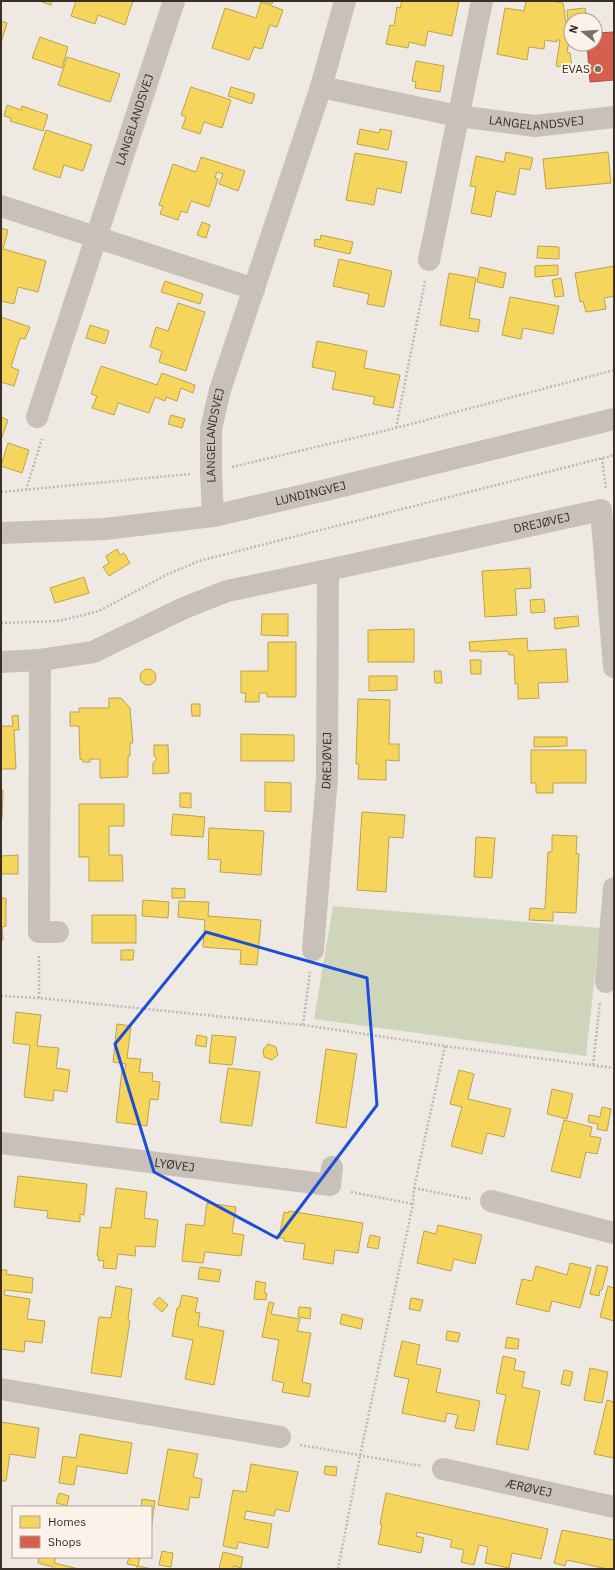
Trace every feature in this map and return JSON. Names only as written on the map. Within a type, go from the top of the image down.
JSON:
[{"type":"street","name":"LANGELANDSVEJ","points":[[37,417],[174,1]]},
{"type":"street","name":"LANGELANDSVEJ","points":[[213,516],[211,428],[220,390],[321,87],[345,1]]},
{"type":"street","points":[[429,260],[482,1]]},
{"type":"street","name":"LANGELANDSVEJ","points":[[321,87],[458,116],[535,126],[614,117]]},
{"type":"street","points":[[1,206],[254,289]]},
{"type":"street","name":"LUNDINGVEJ","points":[[1,533],[105,530],[213,516],[326,490],[614,419]]},
{"type":"street","points":[[601,510],[614,667]]},
{"type":"street","name":"DREJØVEJ","points":[[1,662],[40,660],[93,652],[184,608],[227,591],[601,510]]},
{"type":"street","name":"DREJØVEJ","points":[[313,950],[327,777],[328,570]]},
{"type":"street","points":[[40,660],[49,932]]},
{"type":"street","points":[[606,982],[614,888]]},
{"type":"street","name":"LYØVEJ","points":[[1,1143],[331,1176]]},
{"type":"street","points":[[491,1202],[614,1233]]},
{"type":"street","points":[[1,1389],[280,1437]]},
{"type":"street","name":"ÆRØVEJ","points":[[443,1469],[614,1507]]},
{"type":"path","points":[[396,428],[429,260]]},
{"type":"path","points":[[1,492],[211,472],[396,428],[614,370]]},
{"type":"path","points":[[26,490],[45,427],[37,417]]},
{"type":"path","points":[[1,623],[58,621],[99,611],[168,574],[199,561],[614,455]]},
{"type":"path","points":[[601,510],[606,490],[602,458]]},
{"type":"path","points":[[38,998],[49,932]]},
{"type":"path","points":[[303,1025],[313,950]]},
{"type":"path","points":[[593,1065],[601,995],[606,982]]},
{"type":"path","points":[[1,996],[38,998],[303,1025],[444,1046],[614,1068]]},
{"type":"path","points":[[338,1569],[444,1046]]},
{"type":"path","points":[[331,1176],[342,1190],[413,1204]]},
{"type":"path","points":[[414,1188],[491,1202]]},
{"type":"path","points":[[280,1437],[294,1444],[443,1469]]},
{"type":"highlighted area","points":[[206,932],[367,978],[377,1105],[277,1238],[154,1172],[115,1044]]},
{"type":"green space","points":[[333,906],[600,928],[586,1056],[314,1019]]},
{"type":"building: Homes","points":[[39,1],[52,1],[51,5]]},
{"type":"building: Homes","points":[[76,1],[133,1],[125,25],[98,15],[95,24],[71,16]]},
{"type":"building: Homes","points":[[262,1],[273,1],[272,4]]},
{"type":"building: Homes","points":[[402,1],[459,1],[452,36],[428,31],[425,46],[409,42],[408,48],[386,44],[390,25],[394,26],[397,7],[400,8]]},
{"type":"building: Homes","points":[[526,1],[553,1],[563,3],[564,12],[563,12],[563,52],[570,53],[572,68],[556,66],[560,40],[557,40],[557,42],[545,40],[544,49],[529,47],[527,60],[497,54],[505,8],[524,11]]},
{"type":"building: Homes","points":[[261,2],[283,10],[277,27],[270,25],[262,49],[254,47],[249,60],[212,48],[225,8],[256,18]]},
{"type":"building: Homes","points":[[585,8],[586,12],[567,12],[567,10]]},
{"type":"building: Homes","points":[[1,21],[7,23],[1,43]]},
{"type":"building: Homes","points":[[40,37],[68,47],[62,68],[32,58]]},
{"type":"building: Homes","points":[[67,57],[120,74],[110,102],[58,85]]},
{"type":"building: Homes","points":[[416,61],[444,66],[440,92],[415,88],[416,82],[412,81]]},
{"type":"building: Homes","points":[[191,87],[231,100],[222,128],[204,122],[200,134],[182,128],[186,117],[181,115]]},
{"type":"building: Homes","points":[[231,87],[255,94],[252,104],[228,96]]},
{"type":"building: Homes","points":[[7,105],[21,110],[22,106],[48,115],[43,131],[10,121],[11,118],[4,116]]},
{"type":"building: Homes","points":[[360,129],[379,133],[380,129],[392,131],[388,150],[357,144]]},
{"type":"building: Homes","points":[[46,130],[92,145],[83,171],[64,165],[60,178],[33,169]]},
{"type":"building: Homes","points":[[506,152],[533,158],[530,170],[520,168],[515,195],[496,191],[491,217],[471,213],[476,187],[470,186],[476,156],[504,162]]},
{"type":"building: Homes","points":[[608,152],[611,183],[546,189],[543,159]]},
{"type":"building: Homes","points":[[355,153],[407,162],[401,193],[377,188],[374,205],[346,200]]},
{"type":"building: Homes","points":[[201,157],[245,171],[238,191],[219,184],[223,174],[217,172],[215,178],[218,179],[209,207],[191,201],[187,213],[181,211],[178,220],[160,214],[163,206],[159,205],[173,164],[196,172]]},
{"type":"building: Homes","points":[[202,222],[210,225],[206,238],[197,235]]},
{"type":"building: Homes","points":[[1,228],[8,230],[3,249],[46,261],[38,292],[18,287],[14,304],[1,301]]},
{"type":"building: Homes","points":[[321,235],[353,242],[350,254],[314,246],[315,239],[320,240]]},
{"type":"building: Homes","points":[[538,246],[559,247],[559,259],[537,258]]},
{"type":"building: Homes","points":[[339,259],[392,271],[384,307],[367,304],[369,294],[333,286]]},
{"type":"building: Homes","points":[[558,265],[558,275],[535,277],[535,266]]},
{"type":"building: Homes","points":[[614,266],[614,296],[604,298],[606,309],[586,312],[583,301],[580,302],[575,273]]},
{"type":"building: Homes","points":[[480,267],[506,273],[503,288],[477,282]]},
{"type":"building: Homes","points":[[449,273],[476,278],[469,318],[480,320],[478,332],[440,325]]},
{"type":"building: Homes","points":[[561,278],[564,296],[555,297],[552,280]]},
{"type":"building: Homes","points":[[165,281],[203,294],[200,304],[161,292]]},
{"type":"building: Homes","points":[[510,297],[559,306],[553,334],[523,328],[521,339],[502,335]]},
{"type":"building: Homes","points":[[178,303],[205,312],[186,371],[159,362],[162,351],[150,347],[156,327],[168,331]]},
{"type":"building: Homes","points":[[1,317],[30,327],[25,339],[20,338],[11,367],[19,370],[14,386],[1,382]]},
{"type":"building: Homes","points":[[90,325],[109,331],[105,344],[86,338]]},
{"type":"building: Homes","points":[[317,341],[367,351],[364,368],[400,375],[393,408],[373,404],[375,397],[332,389],[336,372],[312,367]]},
{"type":"building: Homes","points":[[101,366],[157,385],[162,373],[195,385],[193,393],[181,388],[177,401],[166,397],[165,401],[155,397],[149,413],[118,403],[114,415],[92,408],[97,396],[91,394]]},
{"type":"building: Homes","points":[[171,415],[185,419],[182,428],[168,424]]},
{"type":"building: Homes","points":[[1,417],[8,420],[1,440]]},
{"type":"building: Homes","points":[[8,443],[29,450],[22,473],[1,466]]},
{"type":"building: Homes","points":[[117,549],[120,555],[124,553],[130,563],[109,576],[103,567],[109,563],[106,556]]},
{"type":"building: Homes","points":[[530,568],[531,588],[515,589],[517,615],[485,617],[482,571]]},
{"type":"building: Homes","points":[[84,577],[89,593],[55,603],[50,588]]},
{"type":"building: Homes","points":[[544,599],[545,612],[531,613],[530,600]]},
{"type":"building: Homes","points":[[262,614],[288,614],[288,636],[261,635]]},
{"type":"building: Homes","points":[[578,616],[579,626],[555,629],[554,618]]},
{"type":"building: Homes","points":[[414,629],[414,662],[368,662],[368,630]]},
{"type":"building: Homes","points":[[527,638],[528,651],[566,649],[568,682],[538,683],[539,698],[518,699],[518,684],[515,684],[514,655],[509,655],[508,651],[470,651],[469,642]]},
{"type":"building: Homes","points":[[268,642],[296,642],[296,697],[267,697],[267,693],[259,693],[259,702],[245,702],[246,693],[241,693],[241,671],[268,671]]},
{"type":"building: Homes","points":[[470,660],[481,660],[481,674],[471,674]]},
{"type":"building: Homes","points":[[145,669],[151,669],[156,674],[154,683],[151,685],[145,685],[140,680],[140,674]]},
{"type":"building: Homes","points":[[434,671],[441,671],[442,683],[435,683]]},
{"type":"building: Homes","points":[[369,676],[397,676],[397,690],[369,691]]},
{"type":"building: Homes","points":[[109,698],[121,698],[130,708],[133,743],[130,743],[130,756],[128,756],[128,777],[100,778],[100,759],[90,759],[90,762],[83,762],[83,760],[80,759],[79,726],[70,726],[70,712],[79,712],[79,708],[109,708]]},
{"type":"building: Homes","points":[[358,699],[390,700],[389,744],[399,744],[399,761],[386,760],[386,780],[358,779],[359,764],[356,764]]},
{"type":"building: Homes","points":[[191,704],[200,704],[200,716],[192,716]]},
{"type":"building: Homes","points":[[18,715],[19,730],[14,730],[16,769],[1,769],[1,726],[13,726],[12,716]]},
{"type":"building: Homes","points":[[241,734],[294,735],[294,761],[241,761]]},
{"type":"building: Homes","points":[[534,737],[567,737],[567,746],[534,747]]},
{"type":"building: Homes","points":[[154,745],[168,745],[169,773],[153,774],[153,763],[157,759],[154,756]]},
{"type":"building: Homes","points":[[531,750],[586,750],[586,783],[553,783],[553,793],[536,793],[536,783],[531,783]]},
{"type":"building: Homes","points":[[265,782],[291,783],[291,812],[265,811]]},
{"type":"building: Homes","points":[[1,790],[3,790],[2,819],[1,819]]},
{"type":"building: Homes","points":[[180,793],[191,793],[191,808],[180,807]]},
{"type":"building: Homes","points":[[79,804],[124,804],[124,826],[109,826],[109,855],[122,855],[123,881],[89,881],[89,857],[79,857]]},
{"type":"building: Homes","points":[[362,812],[405,815],[403,838],[389,837],[386,892],[357,890]]},
{"type":"building: Homes","points":[[173,814],[205,817],[203,837],[171,835]]},
{"type":"building: Homes","points":[[209,828],[264,831],[261,875],[220,872],[221,860],[208,859]]},
{"type":"building: Homes","points":[[552,835],[577,836],[576,853],[579,854],[576,913],[553,912],[553,921],[529,920],[530,908],[545,909],[548,852],[552,852]]},
{"type":"building: Homes","points":[[476,837],[495,838],[492,878],[474,877]]},
{"type":"building: Homes","points":[[18,855],[18,874],[1,874],[1,856]]},
{"type":"building: Homes","points":[[172,888],[185,889],[185,898],[172,898]]},
{"type":"building: Homes","points":[[1,898],[6,898],[6,926],[2,927],[3,940],[1,940]]},
{"type":"building: Homes","points":[[143,900],[169,902],[168,918],[142,916]]},
{"type":"building: Homes","points":[[179,901],[209,902],[208,916],[261,920],[257,965],[240,964],[241,950],[203,947],[205,920],[178,917]]},
{"type":"building: Homes","points":[[92,915],[136,915],[136,943],[92,943]]},
{"type":"building: Homes","points":[[121,950],[134,950],[133,960],[121,960]]},
{"type":"building: Homes","points":[[16,1012],[41,1015],[37,1046],[59,1048],[56,1068],[70,1070],[67,1092],[54,1090],[53,1101],[24,1097],[30,1045],[13,1043]]},
{"type":"building: Homes","points":[[117,1024],[131,1026],[127,1058],[141,1059],[139,1072],[153,1073],[152,1081],[160,1082],[158,1100],[150,1099],[147,1126],[116,1122],[122,1070],[125,1070],[126,1064],[113,1062]]},
{"type":"building: Homes","points":[[197,1035],[207,1037],[206,1047],[195,1045]]},
{"type":"building: Homes","points":[[212,1035],[236,1037],[232,1065],[209,1063]]},
{"type":"building: Homes","points":[[268,1044],[276,1047],[278,1055],[272,1060],[264,1057],[263,1050]]},
{"type":"building: Homes","points":[[326,1049],[357,1054],[346,1128],[316,1123]]},
{"type":"building: Homes","points":[[228,1068],[260,1072],[252,1126],[220,1122]]},
{"type":"building: Homes","points":[[459,1070],[474,1074],[468,1099],[511,1109],[504,1137],[487,1133],[482,1154],[451,1146],[462,1107],[450,1104]]},
{"type":"building: Homes","points":[[552,1089],[573,1094],[567,1119],[547,1114]]},
{"type":"building: Homes","points":[[602,1107],[611,1109],[607,1131],[597,1129],[598,1124],[588,1122],[589,1115],[600,1117]]},
{"type":"building: Homes","points":[[564,1120],[592,1127],[590,1136],[601,1138],[597,1154],[586,1152],[580,1178],[551,1171]]},
{"type":"building: Homes","points":[[18,1176],[87,1184],[84,1215],[80,1214],[80,1222],[47,1218],[48,1211],[14,1207]]},
{"type":"building: Homes","points":[[116,1188],[147,1192],[144,1218],[158,1220],[155,1247],[136,1246],[135,1256],[118,1254],[116,1269],[103,1268],[104,1261],[98,1260],[99,1256],[97,1256],[100,1227],[111,1228]]},
{"type":"building: Homes","points":[[207,1203],[236,1207],[232,1233],[244,1235],[241,1256],[205,1252],[203,1263],[182,1261],[186,1224],[204,1226]]},
{"type":"building: Homes","points":[[289,1211],[363,1223],[358,1253],[335,1250],[333,1264],[303,1259],[305,1244],[284,1241],[284,1238],[279,1238],[284,1212],[288,1213]]},
{"type":"building: Homes","points":[[438,1225],[482,1235],[475,1264],[454,1259],[451,1271],[417,1263],[424,1231],[436,1234]]},
{"type":"building: Homes","points":[[370,1235],[380,1237],[378,1249],[367,1247]]},
{"type":"building: Homes","points":[[570,1263],[591,1268],[580,1308],[552,1301],[549,1312],[516,1304],[522,1279],[532,1281],[536,1266],[567,1275]]},
{"type":"building: Homes","points":[[597,1265],[608,1267],[599,1296],[590,1294]]},
{"type":"building: Homes","points":[[200,1267],[221,1270],[219,1282],[198,1279]]},
{"type":"building: Homes","points":[[1,1270],[7,1270],[6,1274],[33,1278],[32,1293],[5,1290],[4,1295],[30,1299],[27,1319],[45,1321],[42,1343],[25,1341],[24,1352],[1,1349]]},
{"type":"building: Homes","points":[[256,1281],[266,1283],[264,1293],[267,1293],[266,1300],[254,1299]]},
{"type":"building: Homes","points":[[116,1286],[132,1289],[128,1320],[130,1321],[121,1377],[91,1373],[99,1317],[111,1318]]},
{"type":"building: Homes","points":[[608,1286],[614,1288],[614,1321],[600,1317]]},
{"type":"building: Homes","points":[[182,1295],[198,1298],[195,1312],[200,1313],[198,1326],[224,1331],[214,1385],[185,1379],[193,1340],[172,1336],[177,1308],[179,1308]]},
{"type":"building: Homes","points":[[159,1297],[168,1305],[162,1312],[153,1304]]},
{"type":"building: Homes","points":[[411,1298],[423,1300],[420,1311],[409,1309]]},
{"type":"building: Homes","points":[[269,1302],[274,1303],[271,1314],[300,1319],[297,1331],[311,1333],[302,1382],[311,1384],[309,1397],[282,1392],[284,1383],[272,1380],[279,1340],[262,1337]]},
{"type":"building: Homes","points":[[299,1307],[311,1308],[310,1319],[298,1317]]},
{"type":"building: Homes","points":[[342,1314],[363,1319],[361,1329],[340,1324]]},
{"type":"building: Homes","points":[[447,1331],[460,1333],[458,1342],[446,1340]]},
{"type":"building: Homes","points":[[507,1337],[519,1339],[518,1349],[505,1348]]},
{"type":"building: Homes","points":[[402,1341],[420,1345],[416,1364],[441,1369],[436,1392],[480,1401],[474,1431],[455,1428],[458,1415],[447,1413],[445,1422],[402,1413],[409,1379],[394,1376]]},
{"type":"building: Homes","points":[[503,1356],[516,1359],[514,1370],[525,1372],[522,1387],[540,1391],[528,1450],[496,1444],[506,1395],[496,1393]]},
{"type":"building: Homes","points":[[590,1368],[608,1372],[602,1403],[584,1400]]},
{"type":"building: Homes","points":[[564,1370],[573,1372],[570,1386],[561,1384]]},
{"type":"building: Homes","points":[[607,1400],[614,1402],[614,1458],[594,1454]]},
{"type":"building: Homes","points":[[1,1422],[39,1428],[35,1458],[10,1454],[6,1481],[2,1481],[1,1484]]},
{"type":"building: Homes","points":[[80,1434],[132,1443],[127,1474],[77,1466],[74,1485],[59,1483],[63,1456],[76,1458]]},
{"type":"building: Homes","points":[[168,1449],[198,1454],[193,1477],[202,1479],[199,1498],[190,1497],[188,1510],[158,1505]]},
{"type":"building: Homes","points":[[251,1464],[298,1472],[289,1512],[276,1509],[274,1516],[246,1511],[244,1519],[272,1524],[268,1548],[238,1542],[237,1549],[223,1546],[233,1490],[246,1492]]},
{"type":"building: Homes","points":[[325,1466],[337,1467],[336,1476],[324,1474]]},
{"type":"building: Homes","points":[[59,1493],[69,1496],[67,1506],[56,1503]]},
{"type":"building: Homes","points":[[386,1493],[548,1529],[541,1559],[512,1553],[509,1568],[485,1563],[488,1547],[479,1545],[474,1565],[461,1562],[464,1550],[450,1547],[452,1540],[417,1532],[416,1536],[424,1538],[421,1553],[378,1544]]},
{"type":"building: Homes","points":[[142,1499],[155,1501],[152,1521],[152,1506],[141,1506]]},
{"type":"building: Homes","points":[[562,1530],[614,1540],[614,1569],[607,1569],[567,1560],[565,1566],[554,1563]]},
{"type":"building: Homes","points":[[162,1551],[173,1553],[171,1567],[159,1565]]},
{"type":"building: Homes","points":[[223,1552],[243,1557],[241,1568],[234,1566],[233,1569],[219,1569]]},
{"type":"building: Homes","points":[[39,1558],[56,1558],[54,1563],[79,1569],[52,1569],[53,1567],[38,1563]]},
{"type":"building: Homes","points":[[129,1558],[140,1558],[138,1566],[152,1569],[137,1569],[137,1566],[127,1564]]},
{"type":"building: Shops","points":[[614,32],[614,80],[590,82],[588,52],[603,52],[603,33]]},
{"type":"place","name":"EVAS","points":[[598,69]]}]
